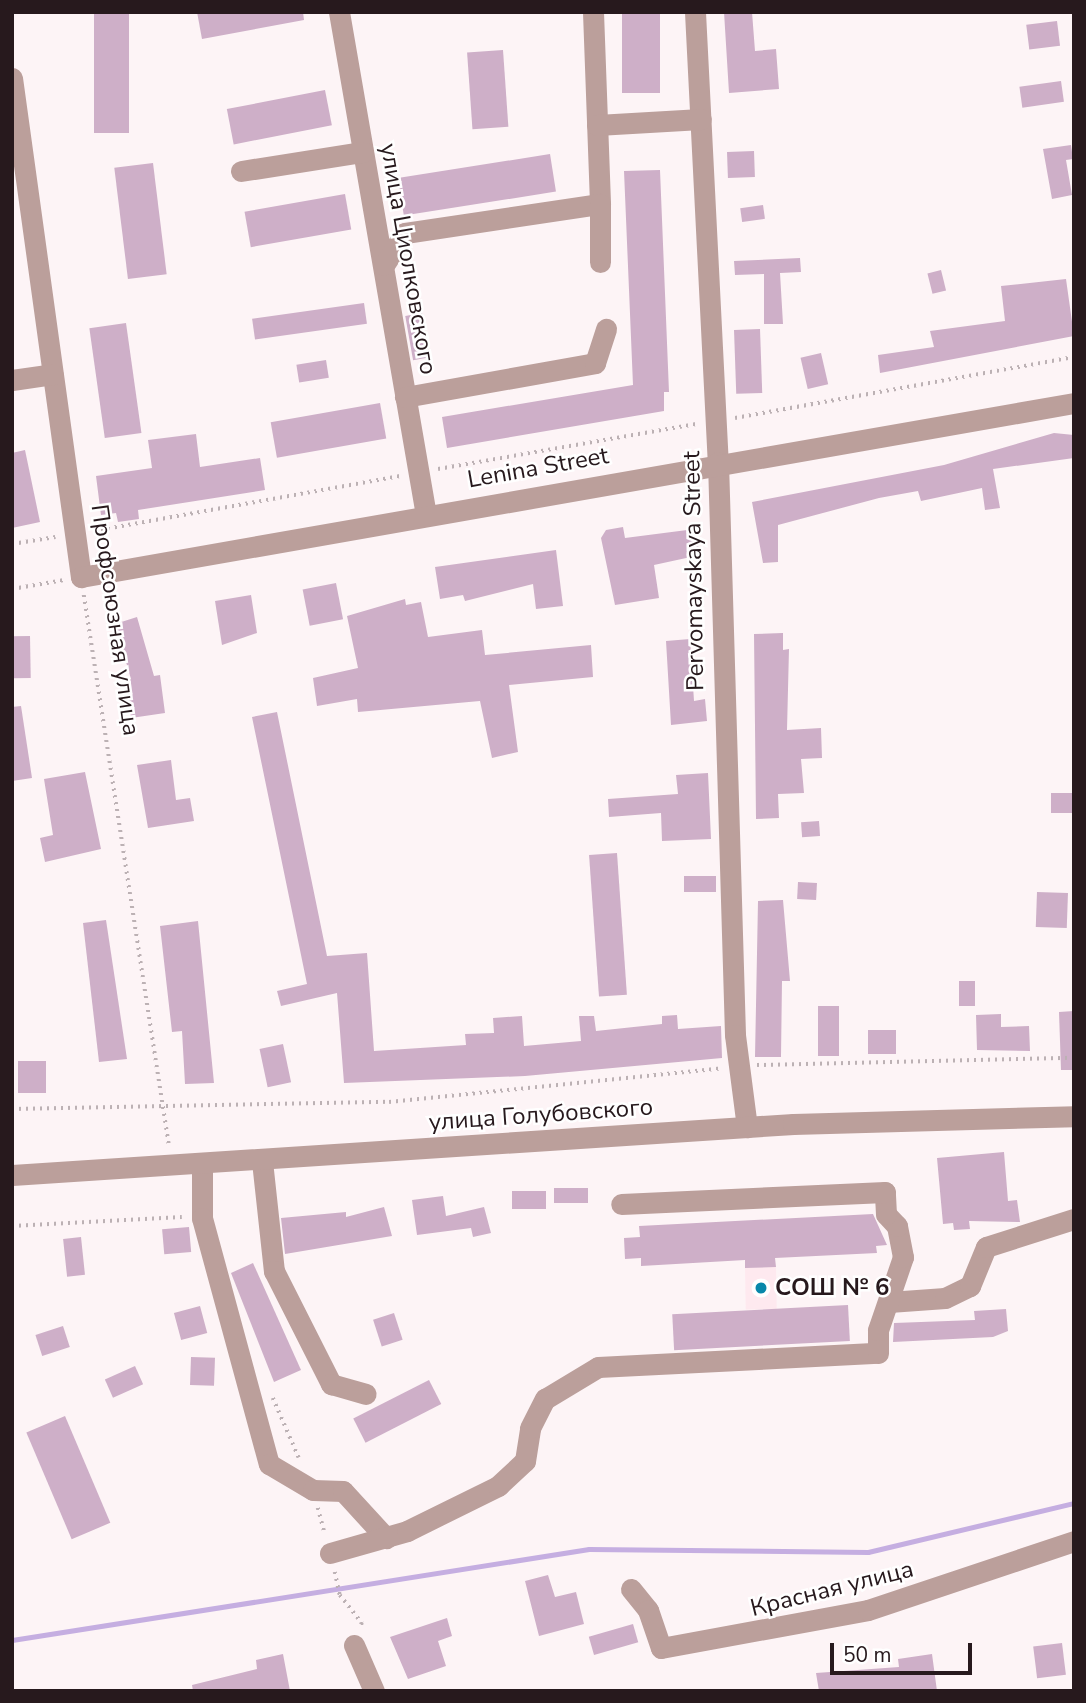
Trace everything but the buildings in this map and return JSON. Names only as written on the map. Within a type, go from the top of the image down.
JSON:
[{"type":"street","name":"улица Циолковского","points":[[339,12],[426,515]]},
{"type":"street","points":[[593,12],[600,262]]},
{"type":"street","name":"Pervomayskaya Street","points":[[695,12],[718,462],[738,1066],[747,1127]]},
{"type":"street","name":"Профсоюзная улица","points":[[12,78],[81,577]]},
{"type":"street","points":[[597,125],[701,119]]},
{"type":"street","points":[[241,171],[363,152]]},
{"type":"street","points":[[372,199],[405,233]]},
{"type":"street","points":[[384,265],[405,233],[600,204]]},
{"type":"street","points":[[405,397],[594,363],[606,329]]},
{"type":"street","points":[[12,380],[53,374]]},
{"type":"street","name":"Lenina Street","points":[[81,577],[718,462],[1074,403]]},
{"type":"street","name":"улица Голубовского","points":[[12,1175],[173,1167],[747,1127],[1074,1116]]},
{"type":"street","points":[[262,1161],[274,1271],[331,1384],[366,1394]]},
{"type":"street","points":[[202,1165],[202,1218],[269,1464],[313,1490],[343,1492],[386,1538]]},
{"type":"street","points":[[330,1553],[386,1538],[498,1486],[525,1461],[530,1428],[545,1399],[598,1367],[878,1353],[888,1302],[903,1257],[897,1226],[886,1214],[885,1192],[621,1204]]},
{"type":"street","points":[[888,1302],[945,1298],[970,1286],[986,1248],[1074,1219]]},
{"type":"street","name":"Красная улица","points":[[631,1589],[648,1610],[661,1648],[868,1610],[1074,1541]]},
{"type":"street","points":[[354,1645],[374,1691]]},
{"type":"path","points":[[12,544],[1074,357]]},
{"type":"path","points":[[12,589],[81,577]]},
{"type":"path","name":"Профсоюзная улица","points":[[81,577],[173,1167]]},
{"type":"path","points":[[12,1109],[389,1102],[738,1066],[1074,1058]]},
{"type":"path","points":[[12,1226],[202,1218]]},
{"type":"path","points":[[337,1580],[341,1595],[362,1623],[354,1645]]},
{"type":"shaded area","name":"СОШ № 6","points":[[776,1267],[777,1309],[746,1310],[745,1268]]},
{"type":"waterway","points":[[12,1640],[589,1549],[868,1552],[1074,1503]]},
{"type":"place","name":"СОШ № 6","points":[[761,1288]]}]
